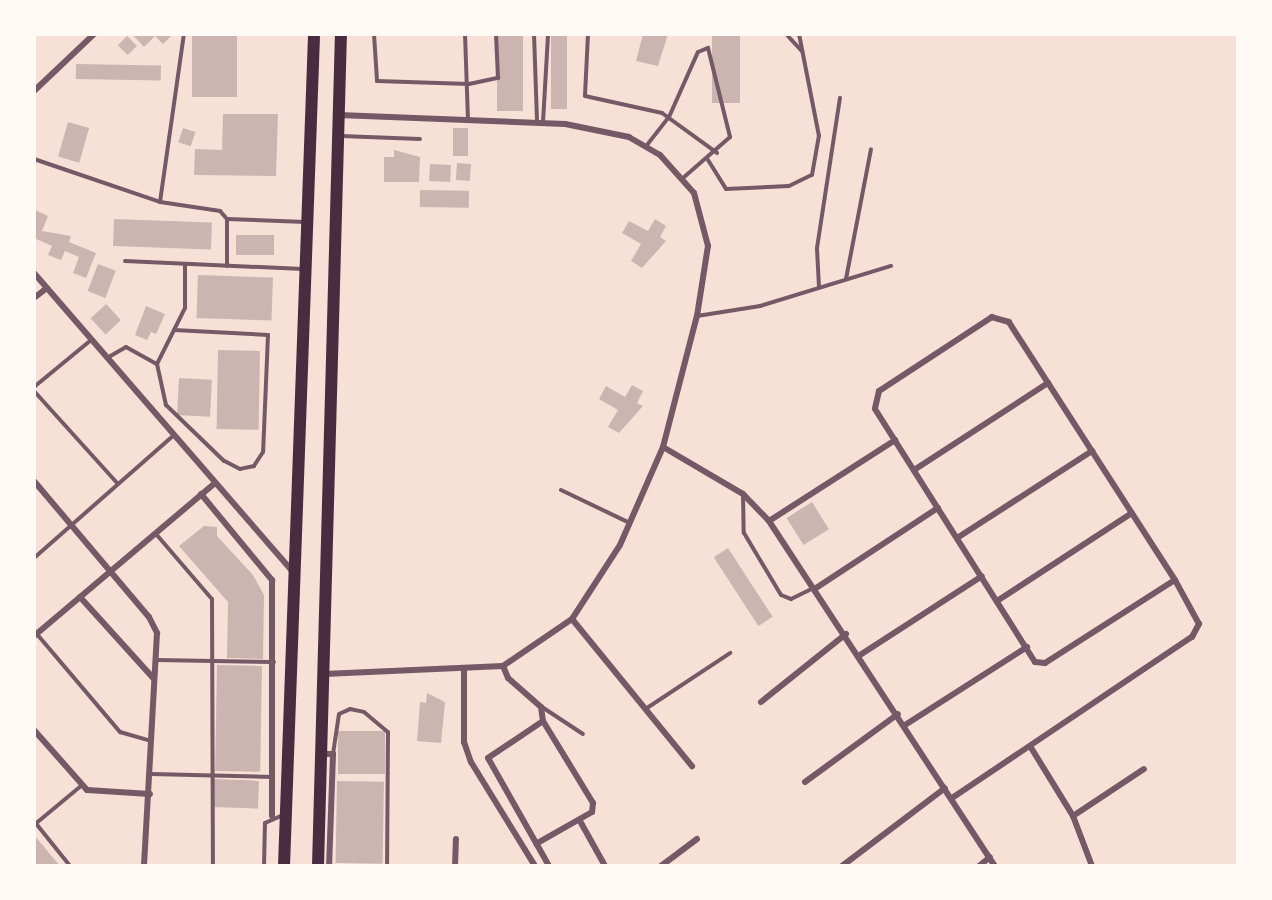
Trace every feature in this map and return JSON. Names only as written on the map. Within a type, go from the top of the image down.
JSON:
[{"type":"highway","points":[[284,866],[314,34]]},
{"type":"highway","points":[[318,866],[328,754],[323,674],[341,34]]},
{"type":"street","points":[[34,91],[93,35]]},
{"type":"street","points":[[323,674],[464,670],[503,666],[572,619],[630,523],[663,447],[706,275],[707,225],[683,178],[647,145],[613,132],[540,122],[338,115]]},
{"type":"street","points":[[34,273],[294,573]]},
{"type":"street","points":[[34,298],[47,288]]},
{"type":"street","points":[[952,798],[1195,634],[1199,624],[1175,580],[1009,322],[992,317],[879,391],[875,409],[1035,662],[1046,663],[1175,580]]},
{"type":"street","points":[[914,470],[1048,383]]},
{"type":"street","points":[[769,521],[895,440]]},
{"type":"street","points":[[663,447],[743,494],[769,521],[860,655],[995,866]]},
{"type":"street","points":[[957,538],[1092,451]]},
{"type":"street","points":[[34,481],[154,625],[151,774],[144,866]]},
{"type":"street","points":[[35,634],[214,483]]},
{"type":"street","points":[[201,495],[272,577],[274,662],[272,816]]},
{"type":"street","points":[[816,588],[938,508]]},
{"type":"street","points":[[997,600],[1132,513]]},
{"type":"street","points":[[860,655],[982,576]]},
{"type":"street","points":[[80,597],[154,680]]},
{"type":"street","points":[[572,619],[647,708],[692,766]]},
{"type":"street","points":[[761,702],[846,634]]},
{"type":"street","points":[[905,725],[1027,647]]},
{"type":"street","points":[[274,662],[293,661]]},
{"type":"street","points":[[503,666],[508,678],[541,706],[543,721],[593,803],[592,812],[580,821],[536,844]]},
{"type":"street","points":[[464,670],[464,742],[471,762],[535,866]]},
{"type":"street","points":[[805,782],[898,714]]},
{"type":"street","points":[[543,721],[488,758],[549,866]]},
{"type":"street","points":[[34,730],[81,786],[93,792],[150,794]]},
{"type":"street","points":[[1030,746],[1073,816],[1092,866]]},
{"type":"street","points":[[328,754],[329,866]]},
{"type":"street","points":[[1073,816],[1144,769]]},
{"type":"street","points":[[842,866],[945,788]]},
{"type":"street","points":[[580,821],[605,866]]},
{"type":"street","points":[[455,866],[456,839]]},
{"type":"street","points":[[661,866],[697,839]]},
{"type":"street","points":[[979,866],[990,857]]},
{"type":"lane","points":[[160,202],[184,34]]},
{"type":"lane","points":[[374,34],[377,81],[469,84],[498,78],[496,34]]},
{"type":"lane","points":[[465,34],[469,84],[468,118]]},
{"type":"lane","points":[[534,34],[540,122]]},
{"type":"lane","points":[[540,122],[548,34]]},
{"type":"lane","points":[[588,34],[585,96],[669,117],[717,153]]},
{"type":"lane","points":[[786,34],[803,52]]},
{"type":"lane","points":[[708,160],[723,189],[789,186],[809,178],[819,136],[800,34]]},
{"type":"lane","points":[[647,145],[669,117],[698,52],[708,48],[730,137],[717,153],[683,178]]},
{"type":"lane","points":[[819,287],[817,248],[840,98]]},
{"type":"lane","points":[[338,136],[420,139]]},
{"type":"lane","points":[[846,279],[871,149]]},
{"type":"lane","points":[[34,159],[160,202],[220,211],[227,219],[227,266]]},
{"type":"lane","points":[[227,219],[308,222]]},
{"type":"lane","points":[[125,261],[307,270]]},
{"type":"lane","points":[[174,330],[268,335],[263,452],[254,466],[232,466],[195,428],[183,424],[166,405],[157,364],[174,330],[185,308],[185,264]]},
{"type":"lane","points":[[697,316],[760,306],[891,266]]},
{"type":"lane","points":[[91,340],[34,389],[118,484]]},
{"type":"lane","points":[[107,358],[126,347],[157,364]]},
{"type":"lane","points":[[34,558],[174,435]]},
{"type":"lane","points":[[561,490],[630,523]]},
{"type":"lane","points":[[743,494],[744,533],[781,595],[791,599],[816,588]]},
{"type":"lane","points":[[155,533],[212,599],[210,775],[213,866]]},
{"type":"lane","points":[[35,634],[120,732],[152,741]]},
{"type":"lane","points":[[647,708],[730,653]]},
{"type":"lane","points":[[155,660],[274,662]]},
{"type":"lane","points":[[541,706],[583,734]]},
{"type":"lane","points":[[328,754],[339,714],[350,709],[364,712],[388,732],[387,866]]},
{"type":"lane","points":[[151,774],[273,777]]},
{"type":"lane","points":[[70,866],[35,823],[81,786]]},
{"type":"lane","points":[[264,866],[265,825],[272,816],[286,814]]},
{"type":"building","points":[[132,34],[173,34],[163,44],[155,36],[144,47]]},
{"type":"building","points":[[192,34],[237,34],[237,97],[192,97]]},
{"type":"building","points":[[497,34],[523,34],[523,111],[497,111]]},
{"type":"building","points":[[551,34],[567,34],[567,109],[551,109]]},
{"type":"building","points":[[643,34],[668,34],[658,66],[636,61]]},
{"type":"building","points":[[712,34],[740,34],[740,103],[712,103]]},
{"type":"building","points":[[127,36],[137,46],[128,55],[118,45]]},
{"type":"building","points":[[76,64],[161,65],[161,80],[76,79]]},
{"type":"building","points":[[223,114],[278,114],[276,176],[194,175],[195,149],[222,150]]},
{"type":"building","points":[[68,122],[89,128],[79,163],[58,157]]},
{"type":"building","points":[[183,128],[195,132],[191,146],[178,142]]},
{"type":"building","points":[[453,128],[468,128],[468,156],[453,156]]},
{"type":"building","points":[[394,150],[420,157],[419,182],[384,182],[384,157],[394,157]]},
{"type":"building","points":[[457,163],[471,164],[470,181],[456,180]]},
{"type":"building","points":[[430,164],[451,165],[450,182],[429,181]]},
{"type":"building","points":[[420,190],[469,191],[469,208],[420,207]]},
{"type":"building","points":[[35,210],[48,216],[42,231],[71,236],[69,242],[96,253],[86,278],[73,273],[79,257],[65,251],[61,260],[48,255],[52,246],[34,238]]},
{"type":"building","points":[[114,219],[212,222],[211,249],[113,246]]},
{"type":"building","points":[[655,219],[666,226],[660,237],[666,241],[642,268],[631,261],[641,244],[622,233],[629,221],[648,231]]},
{"type":"building","points":[[236,235],[274,235],[274,255],[236,255]]},
{"type":"building","points":[[98,264],[116,271],[105,298],[88,291]]},
{"type":"building","points":[[198,275],[273,278],[271,321],[196,318]]},
{"type":"building","points":[[106,304],[121,320],[106,334],[91,318]]},
{"type":"building","points":[[146,306],[165,314],[156,334],[151,332],[147,340],[135,335]]},
{"type":"building","points":[[218,350],[260,351],[259,430],[217,429]]},
{"type":"building","points":[[179,378],[212,380],[210,417],[177,415]]},
{"type":"building","points":[[632,385],[643,391],[637,403],[643,406],[619,433],[608,427],[618,410],[599,399],[606,386],[625,397]]},
{"type":"building","points":[[812,502],[829,529],[804,545],[787,518]]},
{"type":"building","points":[[204,526],[217,527],[217,536],[253,575],[264,595],[263,659],[227,658],[228,602],[179,546]]},
{"type":"building","points":[[728,548],[773,617],[758,626],[714,557]]},
{"type":"building","points":[[217,665],[262,666],[260,772],[215,771]]},
{"type":"building","points":[[427,693],[445,702],[441,743],[417,741],[420,702],[426,703]]},
{"type":"building","points":[[338,731],[385,731],[385,774],[338,774]]},
{"type":"building","points":[[213,779],[259,781],[258,809],[212,807]]},
{"type":"building","points":[[337,781],[384,782],[383,864],[336,863]]},
{"type":"building","points":[[34,835],[60,866],[34,866]]}]
